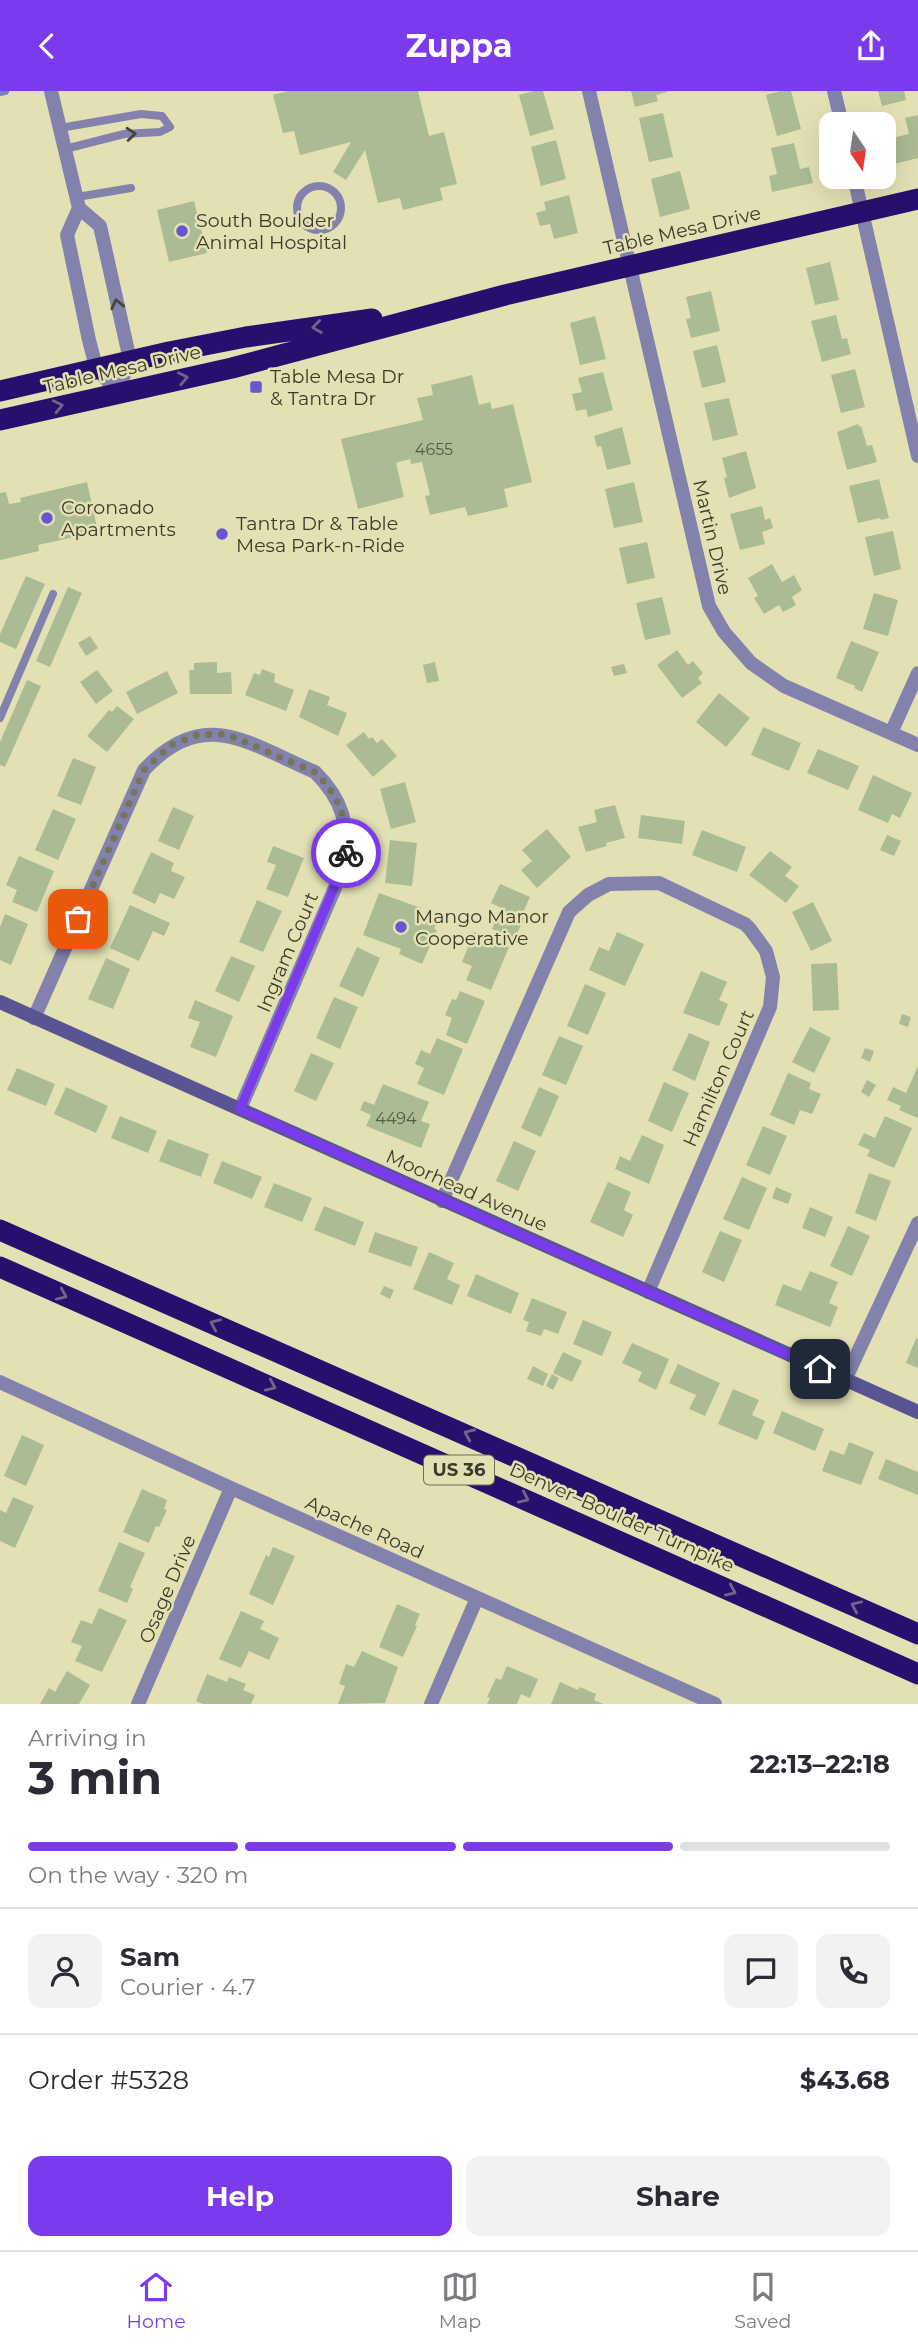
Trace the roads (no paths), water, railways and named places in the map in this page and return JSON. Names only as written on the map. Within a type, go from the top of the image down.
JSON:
[{"type":"highway","name":"Table Mesa Drive","points":[[0,420],[298,351],[457,307],[918,199]]},
{"type":"highway","name":"Table Mesa Drive","points":[[0,391],[96,367],[246,337],[457,307]]},
{"type":"highway","name":"Denver–Boulder Turnpike","points":[[0,1230],[918,1634]]},
{"type":"highway","name":"Denver–Boulder Turnpike","points":[[0,1267],[918,1674]]},
{"type":"street","points":[[51,91],[78,203],[100,226],[130,360],[117,392],[96,367],[67,235],[78,203]]},
{"type":"street","name":"Martin Drive","points":[[589,91],[709,606],[724,632],[751,663],[784,686],[918,745]]},
{"type":"street","points":[[834,91],[839,112]]},
{"type":"street","points":[[857,189],[918,456]]},
{"type":"street","points":[[891,733],[918,673]]},
{"type":"street","name":"Ingram Court","points":[[34,1018],[144,770],[160,753],[171,745],[197,735],[226,734],[315,772],[341,807],[348,835],[345,862],[240,1109]]},
{"type":"street","name":"Hamilton Court","points":[[442,1201],[569,912],[588,895],[609,884],[659,883],[745,924],[766,951],[773,977],[771,1007],[648,1292]]},
{"type":"street","name":"Moorhead Avenue","points":[[0,1002],[918,1412]]},
{"type":"street","points":[[845,1380],[918,1223]]},
{"type":"street","name":"Apache Road","points":[[0,1382],[715,1704]]},
{"type":"street","name":"Osage Drive","points":[[138,1704],[231,1488]]},
{"type":"street","points":[[431,1704],[477,1598]]},
{"type":"lane","points":[[60,128],[141,114],[162,116],[170,127],[160,132],[124,134],[65,149]]},
{"type":"lane","points":[[78,203],[131,188]]},
{"type":"lane","points":[[310,188],[330,188],[341,204],[341,214],[336,223],[328,229],[318,231],[301,222],[297,203],[302,194],[310,188]]},
{"type":"lane","points":[[0,718],[53,594]]},
{"type":"place","name":"South Boulder Animal Hospital","points":[[182,231]]},
{"type":"place","name":"Table Mesa Dr & Tantra Dr","points":[[256,387]]},
{"type":"place","name":"Coronado Apartments","points":[[47,518]]},
{"type":"place","name":"Tantra Dr & Table Mesa Park-n-Ride","points":[[222,534]]},
{"type":"place","name":"Mango Manor Cooperative","points":[[401,927]]}]
